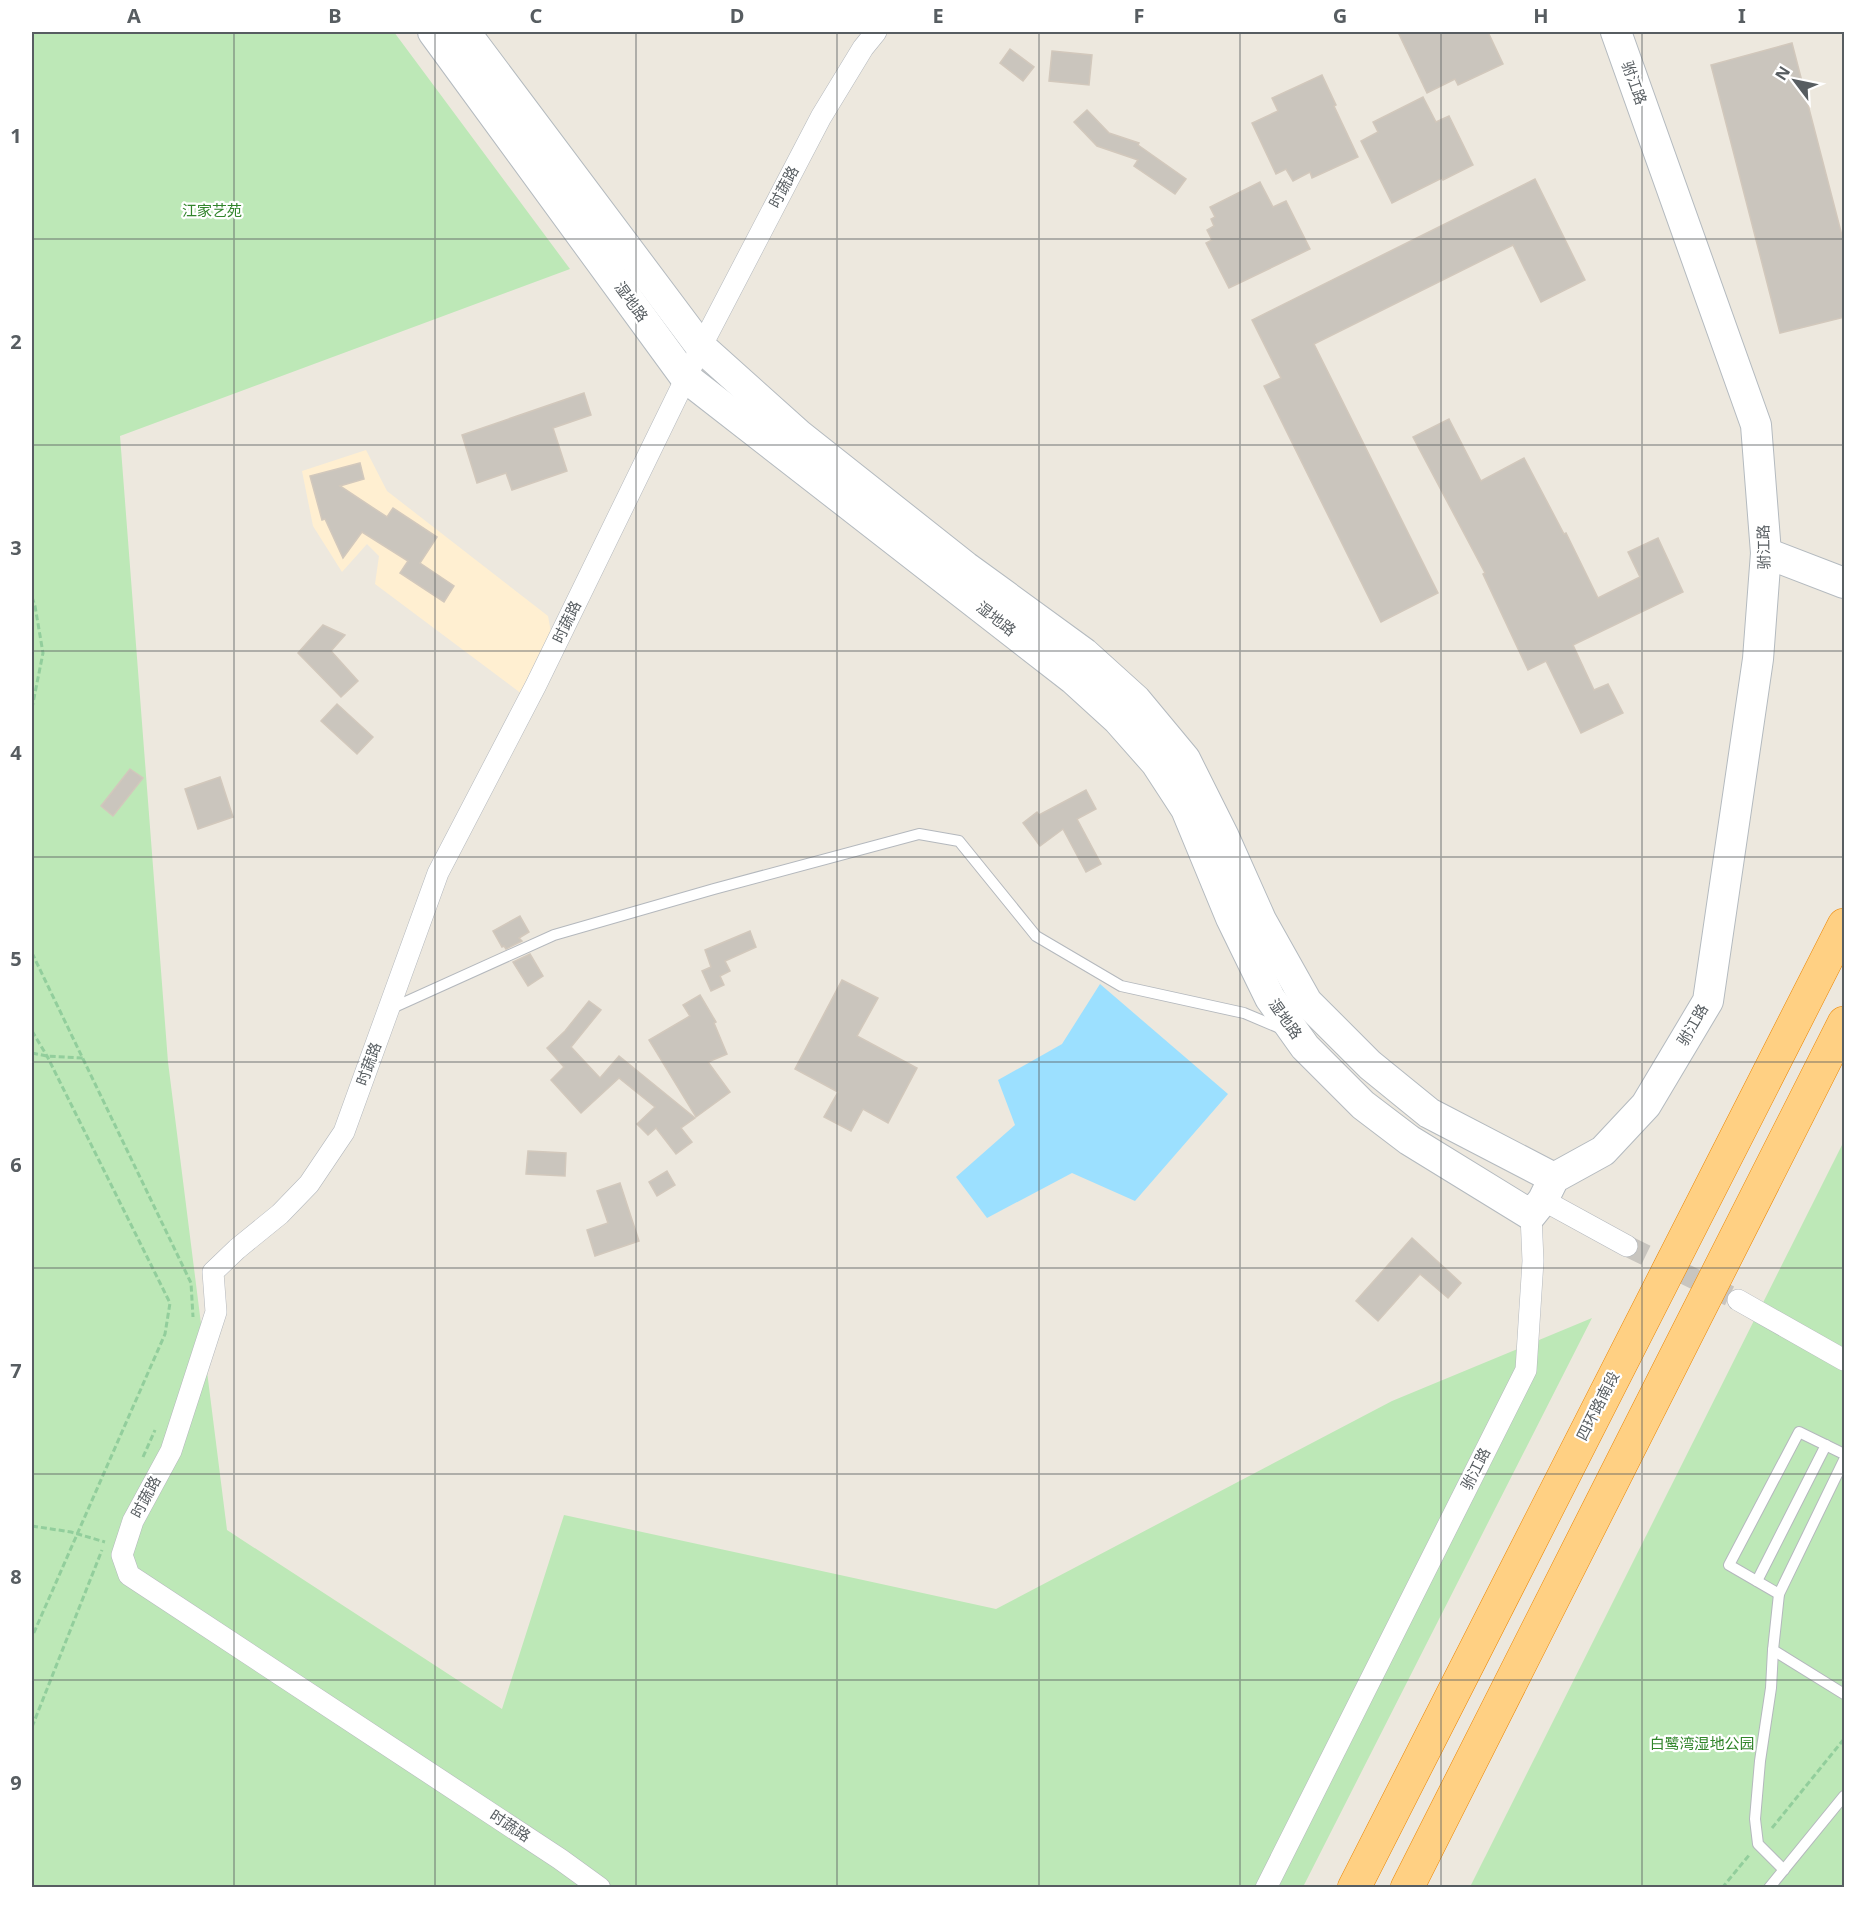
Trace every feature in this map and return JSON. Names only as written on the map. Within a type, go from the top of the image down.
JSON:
[{"type":"highway","name":"四环路南段","points":[[1354,1887],[1845,925]]},
{"type":"highway","points":[[1407,1887],[1845,1023]]},
{"type":"street","name":"湿地路","points":[[433,32],[685,377],[1073,679],[1118,720],[1156,763],[1186,809],[1231,918],[1270,998],[1305,1047],[1363,1105],[1409,1140],[1542,1197]]},
{"type":"street","name":"湿地路","points":[[465,32],[701,347],[798,434],[966,567],[1084,653],[1136,700],[1185,759],[1224,837],[1261,920],[1307,1002],[1370,1065],[1429,1113],[1542,1197]]},
{"type":"street","name":"时蔬路","points":[[600,1887],[560,1858],[129,1575],[122,1555],[133,1521],[171,1451],[216,1312],[213,1272],[280,1214],[309,1184],[344,1132],[438,873],[536,685],[685,377],[821,117],[863,48],[876,32]]},
{"type":"street","name":"驸江路","points":[[1266,1887],[1526,1370],[1533,1261],[1542,1197],[1603,1151],[1646,1105],[1708,1001],[1758,659],[1766,553],[1756,425],[1616,32]]},
{"type":"street","points":[[1766,553],[1845,583]]},
{"type":"street","points":[[1542,1197],[1627,1246]]},
{"type":"street","points":[[1738,1300],[1845,1360]]},
{"type":"lane","points":[[389,1010],[554,935],[919,834],[959,841],[1036,936],[1121,986],[1244,1013],[1296,1034]]},
{"type":"lane","points":[[1779,1594],[1729,1565],[1799,1432],[1845,1454]]},
{"type":"lane","points":[[1757,1581],[1826,1445]]},
{"type":"lane","points":[[1784,1870],[1758,1844],[1755,1819],[1760,1761],[1771,1688],[1779,1594],[1845,1460]]},
{"type":"lane","points":[[1773,1650],[1845,1694]]},
{"type":"lane","points":[[1769,1887],[1845,1796]]},
{"type":"path","points":[[32,597],[43,654],[32,708]]},
{"type":"path","points":[[32,953],[191,1283],[193,1319]]},
{"type":"path","points":[[32,1031],[47,1056],[170,1303],[165,1334],[32,1637]]},
{"type":"path","points":[[32,1053],[84,1059]]},
{"type":"path","points":[[142,1460],[156,1429]]},
{"type":"path","points":[[32,1526],[77,1534],[105,1542],[32,1727]]},
{"type":"path","points":[[1814,1777],[1845,1739]]},
{"type":"shaded area","points":[[366,450],[387,491],[548,616],[553,643],[522,694],[375,584],[379,556],[367,544],[342,572],[313,526],[302,471]]},
{"type":"green space","name":"江家艺苑","points":[[32,32],[394,32],[570,269],[120,436],[168,1062],[227,1530],[502,1709],[564,1515],[996,1609],[1392,1401],[1592,1318],[1303,1887],[32,1888]]},
{"type":"green space","name":"白鹭湾湿地公园","points":[[1844,1141],[1844,1887],[1470,1887]]},
{"type":"water","points":[[1100,984],[1228,1094],[1135,1201],[1072,1173],[987,1218],[956,1177],[1015,1125],[998,1080],[1062,1044]]},
{"type":"building","points":[[1398,32],[1488,32],[1503,64],[1458,85],[1455,79],[1427,93]]},
{"type":"building","points":[[1792,43],[1845,247],[1845,317],[1780,333],[1711,65]]},
{"type":"building","points":[[1010,49],[1034,67],[1023,81],[1000,63]]},
{"type":"building","points":[[1052,51],[1092,55],[1089,85],[1049,81]]},
{"type":"building","points":[[1322,75],[1358,157],[1312,178],[1310,172],[1293,181],[1286,169],[1276,174],[1252,123],[1278,111],[1272,98]]},
{"type":"building","points":[[1423,97],[1436,122],[1449,116],[1473,165],[1392,203],[1361,141],[1378,132],[1373,122]]},
{"type":"building","points":[[1087,110],[1109,133],[1139,143],[1138,145],[1186,179],[1175,194],[1134,166],[1138,160],[1097,146],[1074,122]]},
{"type":"building","points":[[1535,179],[1585,280],[1541,302],[1513,245],[1314,344],[1438,593],[1381,622],[1264,386],[1281,378],[1252,320]]},
{"type":"building","points":[[1260,182],[1273,207],[1286,201],[1310,249],[1229,288],[1206,243],[1212,240],[1207,230],[1214,226],[1211,219],[1215,217],[1210,207]]},
{"type":"building","points":[[584,393],[591,415],[553,428],[567,471],[512,490],[506,473],[477,483],[462,435]]},
{"type":"building","points":[[1449,419],[1481,481],[1524,458],[1564,534],[1566,533],[1598,598],[1640,577],[1628,552],[1658,538],[1683,592],[1573,645],[1594,690],[1608,684],[1623,713],[1581,733],[1546,661],[1528,670],[1483,574],[1485,573],[1413,437]]},
{"type":"building","points":[[360,463],[364,479],[340,486],[387,517],[393,508],[437,537],[420,563],[454,586],[444,602],[400,573],[408,561],[362,532],[343,558],[325,519],[322,520],[310,476]]},
{"type":"building","points":[[323,625],[345,635],[331,651],[358,681],[341,697],[298,653]]},
{"type":"building","points":[[337,704],[373,737],[357,754],[321,721]]},
{"type":"building","points":[[130,769],[143,778],[113,816],[101,806]]},
{"type":"building","points":[[220,777],[233,817],[198,829],[185,789]]},
{"type":"building","points":[[1086,790],[1096,809],[1077,819],[1101,864],[1086,872],[1063,829],[1040,846],[1023,823],[1037,812],[1039,815]]},
{"type":"building","points":[[520,916],[529,932],[519,938],[522,941],[506,949],[502,947],[493,931]]},
{"type":"building","points":[[750,931],[756,947],[725,961],[730,971],[720,976],[724,985],[711,991],[702,971],[711,967],[705,950]]},
{"type":"building","points":[[530,954],[543,976],[528,986],[513,962]]},
{"type":"building","points":[[842,980],[878,998],[857,1036],[917,1068],[888,1123],[863,1109],[851,1131],[824,1117],[838,1092],[795,1069]]},
{"type":"building","points":[[700,995],[716,1022],[714,1023],[727,1054],[708,1062],[730,1092],[696,1117],[649,1040],[690,1016],[683,1005]]},
{"type":"building","points":[[589,1001],[601,1010],[571,1047],[600,1078],[619,1056],[695,1118],[681,1128],[692,1142],[676,1154],[656,1128],[648,1135],[637,1124],[655,1107],[619,1078],[581,1113],[551,1080],[564,1067],[547,1048],[565,1031]]},
{"type":"building","points":[[528,1151],[566,1153],[565,1176],[526,1174]]},
{"type":"building","points":[[667,1171],[675,1185],[657,1196],[649,1182]]},
{"type":"building","points":[[620,1183],[639,1241],[595,1256],[587,1230],[608,1223],[597,1191]]},
{"type":"building","points":[[1412,1238],[1461,1283],[1448,1298],[1420,1274],[1378,1321],[1356,1301]]},
{"type":"tunnel","points":[[1627,1246],[1738,1300]]}]
